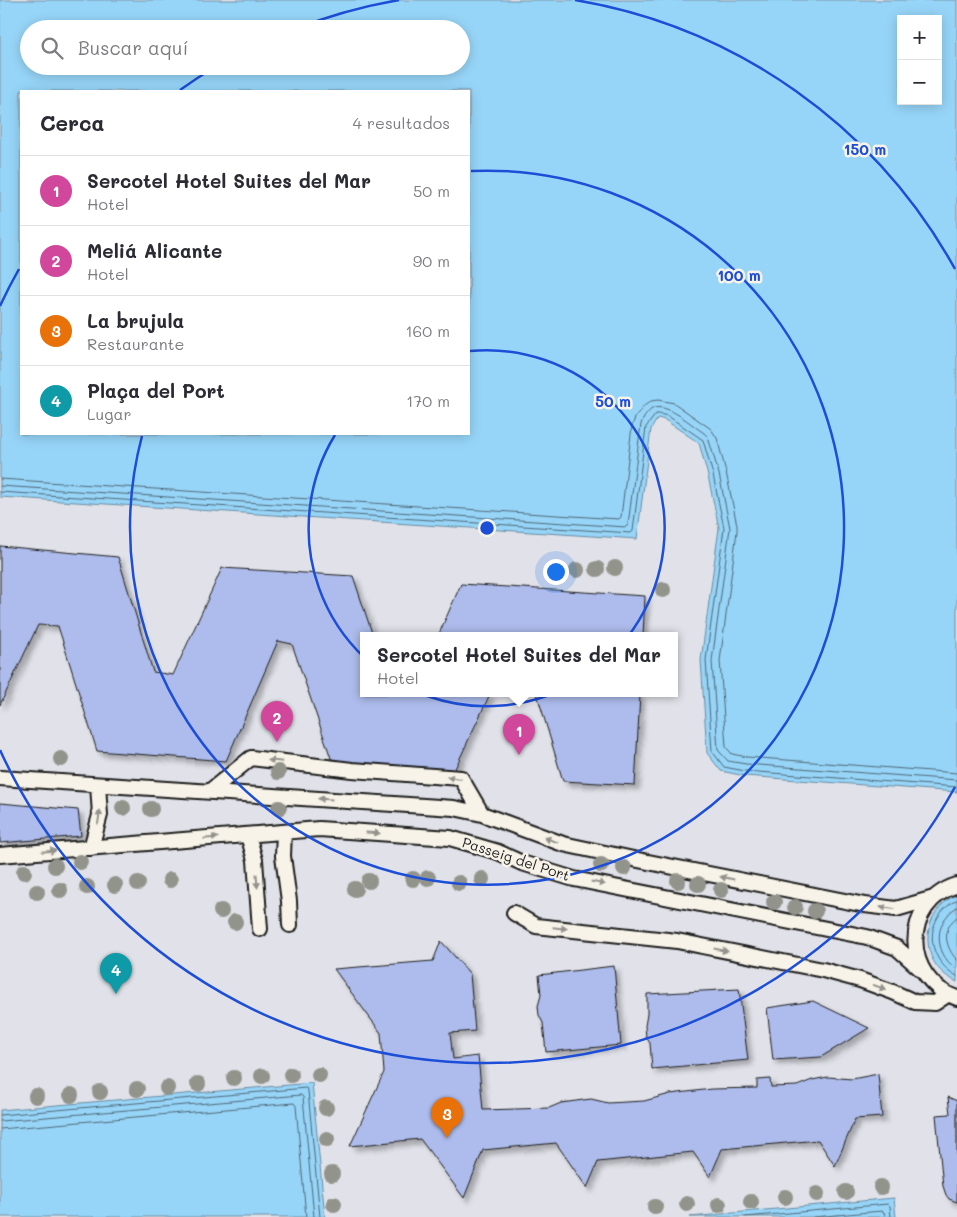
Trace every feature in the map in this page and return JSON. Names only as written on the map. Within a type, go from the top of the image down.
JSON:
[{"type":"lane","points":[[210,791],[250,758],[352,770],[461,778],[482,814]]},
{"type":"lane","name":"Passeig del Port","points":[[0,778],[454,808],[482,814],[563,844],[865,905],[896,909],[934,898]]},
{"type":"lane","points":[[91,848],[100,815],[98,785]]},
{"type":"lane","name":"Passeig del Port","points":[[0,855],[318,829],[450,838],[498,852],[522,863],[574,879],[867,937],[897,948],[924,972],[934,985],[952,996]]},
{"type":"lane","points":[[284,832],[283,856],[290,924]]},
{"type":"lane","points":[[248,835],[255,860],[260,928]]},
{"type":"lane","points":[[924,972],[917,957],[915,941],[918,925],[924,910],[934,898],[948,888],[957,885]]},
{"type":"lane","points":[[514,914],[536,926],[677,941],[823,970],[868,983],[915,1002],[935,1003],[952,996]]},
{"type":"water","points":[[0,0],[957,0],[957,792],[745,776],[721,771],[707,753],[701,660],[719,528],[699,443],[665,420],[658,418],[651,429],[637,539],[0,497]]},
{"type":"water","points":[[957,895],[957,982],[942,973],[936,965],[928,945],[928,935],[934,915],[948,900]]},
{"type":"water","points":[[312,1083],[325,1217],[0,1217],[0,1110]]},
{"type":"water","points":[[894,1198],[896,1217],[690,1217]]},
{"type":"building","points":[[0,546],[118,557],[153,672],[173,675],[222,568],[353,576],[372,632],[360,632],[360,697],[489,697],[453,773],[333,764],[292,644],[278,641],[226,761],[97,751],[58,626],[38,625],[0,705]]},
{"type":"building","points":[[461,584],[645,596],[643,632],[440,632]]},
{"type":"building","points":[[538,697],[640,697],[635,785],[563,781]]},
{"type":"building","points":[[0,803],[78,810],[81,836],[0,843]]},
{"type":"building","points":[[441,941],[470,974],[475,1031],[450,1033],[453,1059],[478,1056],[483,1110],[549,1108],[561,1103],[591,1099],[608,1103],[644,1101],[670,1094],[712,1089],[757,1088],[757,1080],[770,1079],[771,1087],[797,1086],[812,1080],[828,1077],[852,1079],[878,1074],[882,1117],[855,1119],[835,1166],[818,1140],[722,1149],[710,1177],[693,1152],[598,1162],[587,1188],[556,1143],[483,1150],[464,1198],[420,1139],[350,1146],[384,1072],[381,1033],[334,969],[433,961]]},
{"type":"building","points":[[614,966],[621,1045],[546,1052],[543,1023],[539,1015],[538,1006],[541,995],[539,975]]},
{"type":"building","points":[[739,989],[748,1060],[652,1069],[650,1043],[646,1037],[645,1026],[647,994]]},
{"type":"building","points":[[813,1001],[869,1028],[821,1057],[773,1060],[767,1008]]},
{"type":"building","points":[[948,1097],[957,1101],[957,1202],[949,1199],[943,1186],[936,1115],[950,1114]]},
{"type":"place","name":"Meliá Alicante","points":[[277,742]]},
{"type":"place","name":"Sercotel Hotel Suites del Mar","points":[[519,755]]},
{"type":"place","name":"Plaça del Port","points":[[116,994]]},
{"type":"place","name":"La brujula","points":[[447,1138]]}]
